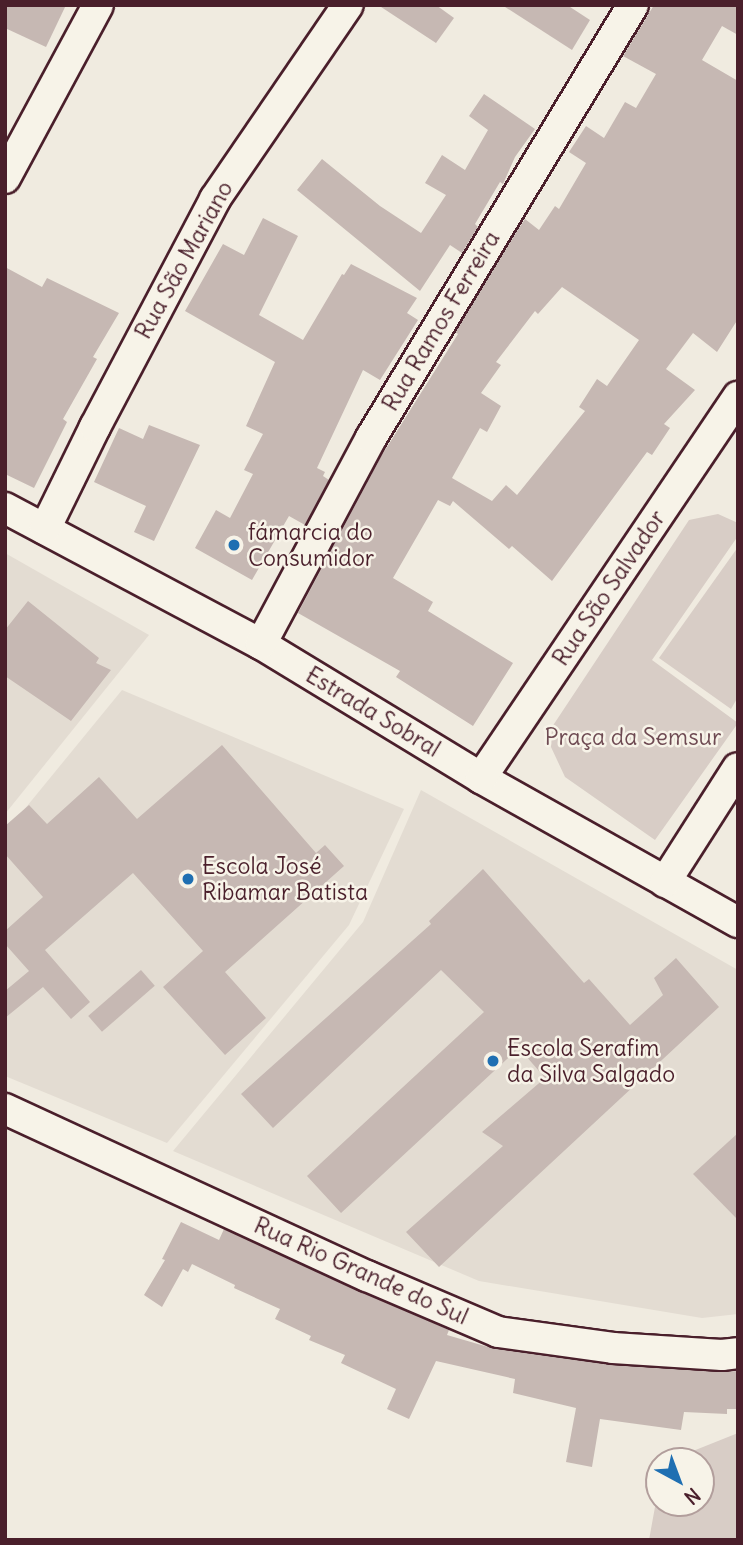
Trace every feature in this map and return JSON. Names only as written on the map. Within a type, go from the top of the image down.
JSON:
[{"type":"street","points":[[5,178],[98,5]]},
{"type":"street","name":"Rua São Mariano","points":[[45,529],[94,427],[215,199],[348,5]]},
{"type":"street","name":"Rua Ramos Ferreira","points":[[261,644],[371,438],[633,5]]},
{"type":"street","name":"Rua São Salvador","points":[[481,778],[738,397]]},
{"type":"street","name":"Estrada Sobral","points":[[5,508],[261,644],[481,778],[738,922]]},
{"type":"street","points":[[665,882],[738,768]]},
{"type":"street","name":"Rua Rio Grande do Sul","points":[[5,1110],[367,1276],[498,1332],[612,1348],[722,1355],[738,1353]]},
{"type":"shaded area","points":[[5,553],[149,635],[5,814]]},
{"type":"shaded area","name":"Escola José Ribamar Batista","points":[[122,690],[404,809],[349,925],[167,1143],[5,1076],[5,833]]},
{"type":"shaded area","name":"Escola Serafim da Silva Salgado","points":[[421,790],[738,970],[738,1314],[702,1318],[479,1281],[173,1151],[363,922]]},
{"type":"green space","name":"Praça da Semsur","points":[[718,514],[738,523],[738,536],[652,660],[738,723],[655,840],[565,777],[551,747],[552,727],[689,520]]},
{"type":"green space","points":[[738,547],[738,697],[731,709],[659,658]]},
{"type":"green space","points":[[738,1433],[738,1540],[649,1540],[653,1517],[715,1517],[715,1447],[703,1447]]},
{"type":"building","points":[[5,5],[66,5],[46,47],[5,28]]},
{"type":"building","points":[[378,5],[436,5],[454,18],[436,43]]},
{"type":"building","points":[[502,5],[567,5],[590,20],[572,50]]},
{"type":"building","points":[[654,5],[738,5],[738,35],[722,26],[702,60],[738,81],[738,319],[717,352],[693,333],[666,369],[695,390],[664,424],[670,428],[652,455],[647,452],[552,581],[512,546],[509,549],[453,501],[450,506],[438,500],[393,578],[433,602],[428,611],[513,663],[473,726],[396,677],[400,671],[298,613],[382,455],[458,334],[455,332],[517,231],[525,219],[539,230],[555,206],[559,209],[586,163],[569,152],[586,126],[604,138],[625,102],[636,108],[656,74],[623,56]],"holes":[[[562,287],[639,340],[607,386],[597,379],[579,407],[585,411],[517,495],[506,485],[492,501],[452,478],[480,428],[487,432],[501,406],[481,393],[501,365],[496,362],[535,311],[538,314]]]},
{"type":"building","points":[[484,94],[535,129],[515,157],[503,184],[500,182],[475,224],[478,227],[462,253],[450,245],[420,291],[297,190],[322,159],[380,206],[421,233],[446,195],[425,183],[442,155],[465,170],[488,130],[469,116]]},
{"type":"building","points":[[263,218],[298,236],[259,315],[303,340],[342,274],[344,275],[351,264],[417,298],[407,313],[418,320],[380,380],[363,370],[317,468],[325,472],[323,476],[329,480],[305,525],[289,516],[252,580],[195,548],[216,510],[230,518],[253,474],[244,470],[263,434],[246,426],[275,362],[185,311],[223,244],[244,255]]},
{"type":"building","points":[[5,267],[42,287],[47,278],[119,313],[93,357],[97,359],[63,419],[67,422],[34,488],[5,474]]},
{"type":"building","points":[[149,425],[200,445],[154,541],[134,532],[146,506],[94,482],[119,428],[143,439]]},
{"type":"building","points":[[28,601],[99,658],[96,663],[111,670],[71,721],[5,676],[5,630]]},
{"type":"building","points":[[222,745],[316,853],[325,845],[344,866],[225,972],[266,1018],[225,1055],[163,987],[203,951],[133,873],[45,950],[90,1002],[71,1019],[43,987],[5,1018],[5,991],[29,971],[5,944],[5,931],[43,897],[5,854],[5,826],[29,805],[47,824],[99,777],[137,819]]},
{"type":"building","points":[[483,869],[584,983],[589,979],[630,1025],[663,995],[654,978],[676,958],[719,1007],[439,1267],[406,1232],[503,1146],[482,1132],[545,1078],[519,1048],[341,1213],[307,1176],[484,1012],[441,970],[273,1128],[241,1094],[431,924],[429,921]]},
{"type":"building","points":[[141,970],[155,986],[102,1032],[88,1016]]},
{"type":"building","points":[[738,1133],[738,1220],[693,1174]]},
{"type":"building","points":[[181,1222],[219,1240],[224,1229],[449,1330],[447,1335],[495,1349],[612,1365],[738,1371],[738,1409],[727,1409],[727,1414],[684,1412],[681,1430],[600,1419],[592,1467],[566,1462],[576,1408],[513,1393],[515,1379],[436,1361],[409,1419],[387,1409],[396,1389],[341,1363],[345,1355],[309,1340],[311,1336],[275,1319],[280,1309],[234,1288],[235,1285],[192,1264],[188,1272],[183,1269],[162,1307],[144,1295],[165,1260],[162,1259]]},
{"type":"place","name":"fámarcia do Consumidor","points":[[234,545]]},
{"type":"place","name":"Escola José Ribamar Batista","points":[[188,879]]},
{"type":"place","name":"Escola Serafim da Silva Salgado","points":[[493,1061]]}]
